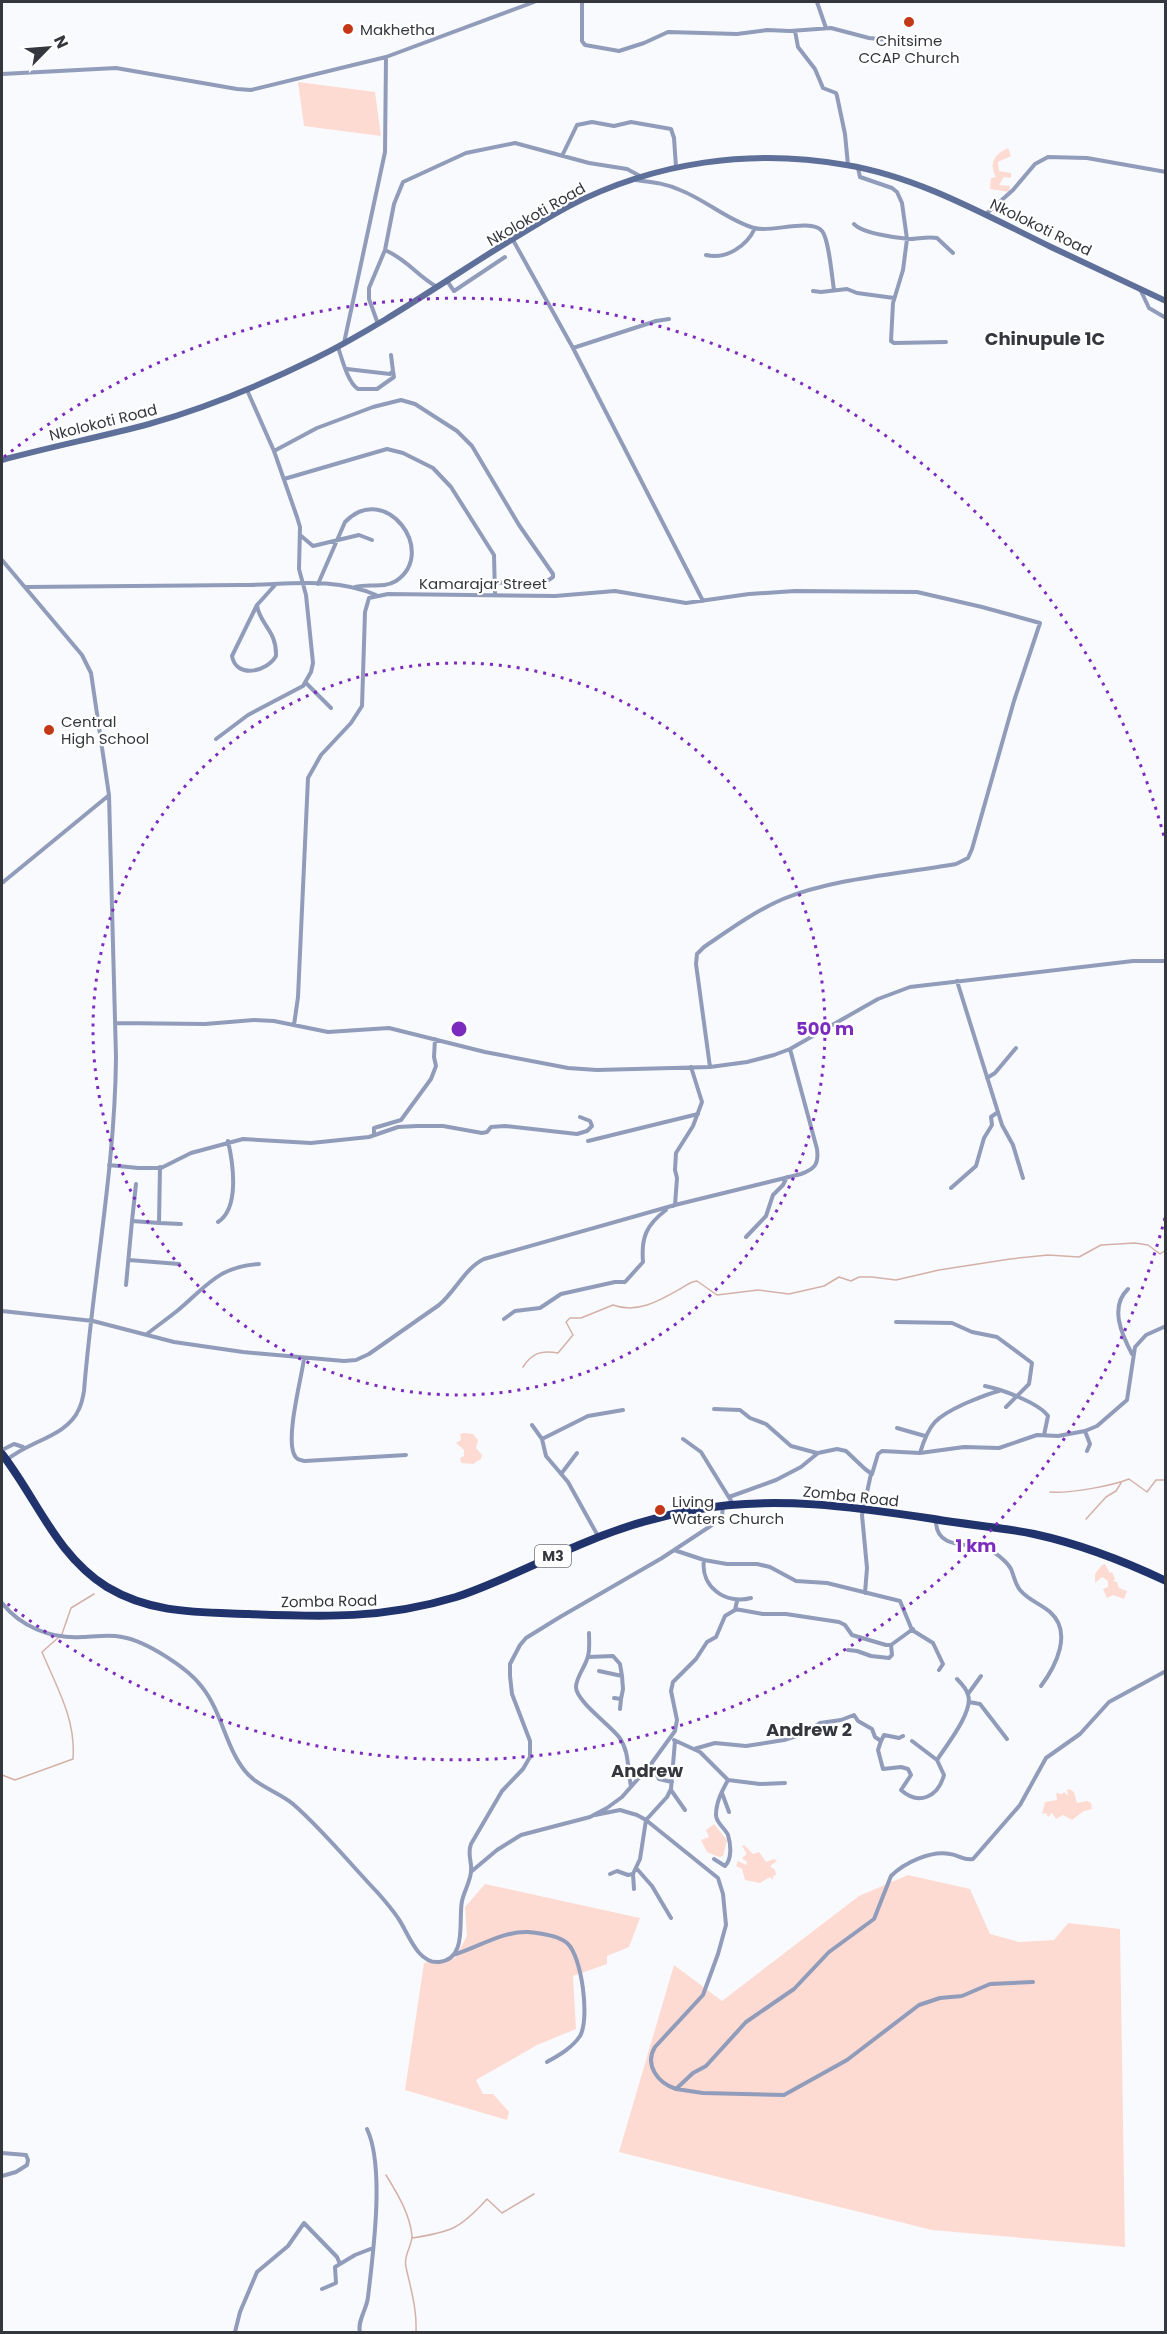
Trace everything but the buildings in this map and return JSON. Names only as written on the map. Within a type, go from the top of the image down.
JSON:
[{"type":"highway","name":"Zomba Road","points":[[3,1455],[56,1539],[88,1573],[106,1586],[135,1600],[170,1610],[328,1617],[399,1611],[471,1592],[598,1537],[658,1518],[723,1506],[731,1501],[862,1509],[1031,1534],[1074,1544],[1137,1567],[1166,1581]]},
{"type":"main road","name":"Nkolokoti Road","points":[[2,460],[148,424],[208,405],[247,389],[341,345],[570,206],[641,176],[676,167],[721,160],[805,159],[848,165],[931,190],[1166,301]]},
{"type":"street","points":[[2,74],[116,68],[251,90],[386,57],[534,2]]},
{"type":"street","points":[[582,2],[582,40],[585,45],[608,51],[619,51],[635,46],[668,32],[737,34],[767,30],[795,31],[825,28],[840,29],[879,39],[934,45]]},
{"type":"street","points":[[817,2],[825,28]]},
{"type":"street","points":[[795,31],[798,47],[815,69],[823,88],[836,93],[848,165]]},
{"type":"street","points":[[386,57],[385,152],[341,345],[346,369],[354,387],[362,390],[377,389],[394,377],[391,354]]},
{"type":"street","points":[[562,156],[577,125],[592,122],[614,126],[631,122],[671,129],[674,138],[676,167]]},
{"type":"street","points":[[378,324],[368,293],[385,250],[394,204],[403,183],[457,156],[507,143],[523,145],[597,165],[627,169],[641,176]]},
{"type":"street","points":[[986,214],[1013,190],[1035,164],[1048,157],[1087,158],[1166,172]]},
{"type":"street","points":[[858,167],[861,178],[885,184],[897,192],[902,203],[908,239],[903,270],[894,298],[892,343],[946,342]]},
{"type":"street","points":[[631,180],[662,183],[680,189],[714,210],[756,228],[815,227],[822,231],[829,254],[834,290]]},
{"type":"street","points":[[854,224],[862,230],[908,239],[937,238],[953,253]]},
{"type":"street","points":[[706,255],[719,256],[730,253],[746,242],[756,228]]},
{"type":"street","points":[[513,240],[573,348],[704,601]]},
{"type":"street","points":[[385,250],[407,262],[423,279],[437,287]]},
{"type":"street","points":[[447,281],[454,291],[505,257]]},
{"type":"street","points":[[813,291],[847,289],[860,294],[894,298]]},
{"type":"street","points":[[1140,289],[1149,308],[1166,318]]},
{"type":"street","points":[[573,348],[656,321],[669,319]]},
{"type":"street","points":[[346,369],[383,374],[393,371]]},
{"type":"street","points":[[216,739],[237,721],[296,691],[306,683],[313,663],[304,582],[299,569],[300,535],[297,517],[274,452],[247,389]]},
{"type":"street","points":[[274,452],[317,428],[375,406],[401,400],[415,404],[457,431],[472,446],[524,533],[553,574],[553,577],[545,582],[522,585],[494,582]]},
{"type":"street","points":[[283,479],[379,450],[392,449],[433,468],[444,477],[494,555],[495,595]]},
{"type":"street","points":[[25,587],[304,582],[318,584],[354,588],[381,586],[395,581],[411,560],[411,544],[396,518],[377,509],[364,510],[351,515],[336,540],[318,584]]},
{"type":"street","points":[[300,535],[313,546],[359,535],[372,540]]},
{"type":"street","points":[[2,560],[82,655],[90,669],[109,795],[116,1023],[116,1096],[93,1321],[84,1391],[79,1411],[59,1431],[24,1448],[3,1455]]},
{"type":"street","points":[[258,605],[259,614],[272,633],[276,656],[272,661],[254,671],[241,670],[234,663],[232,656],[258,605],[276,584]]},
{"type":"street","name":"Kamarajar Street","points":[[354,588],[376,595],[555,596],[615,591],[687,603],[749,594],[795,591],[917,592],[1040,623],[968,858],[956,864],[844,883],[799,894],[764,908],[704,947],[697,954],[696,964],[710,1066]]},
{"type":"street","points":[[294,1025],[298,997],[308,777],[321,755],[351,723],[362,706],[364,612],[367,601],[376,595]]},
{"type":"street","points":[[306,683],[331,708]]},
{"type":"street","points":[[2,883],[109,795]]},
{"type":"street","points":[[116,1023],[205,1024],[254,1020],[294,1025],[317,1032],[389,1028],[543,1065],[568,1068],[597,1070],[710,1066],[760,1059],[790,1049],[897,990],[1133,961],[1166,961]]},
{"type":"street","points":[[957,981],[1002,1125],[1013,1145],[1023,1178]]},
{"type":"street","points":[[374,1135],[374,1128],[400,1119],[431,1079],[436,1066],[435,1040]]},
{"type":"street","points":[[987,1078],[995,1073],[1016,1048]]},
{"type":"street","points":[[2,1311],[93,1321],[185,1344],[304,1359],[344,1361],[363,1358],[445,1300],[474,1265],[484,1259],[675,1205],[809,1171],[817,1162],[815,1143],[790,1049]]},
{"type":"street","points":[[675,1205],[676,1153],[693,1126],[702,1102],[691,1067]]},
{"type":"street","points":[[951,1188],[976,1166],[984,1138],[992,1125],[991,1117],[998,1112]]},
{"type":"street","points":[[588,1141],[698,1114]]},
{"type":"street","points":[[109,1165],[138,1168],[160,1167],[191,1153],[228,1141],[243,1139],[311,1143],[374,1135],[398,1127],[443,1126],[482,1133],[487,1132],[491,1127],[505,1126],[577,1134],[587,1131],[592,1126],[590,1121],[580,1118]]},
{"type":"street","points":[[219,1222],[229,1210],[235,1178],[228,1141]]},
{"type":"street","points":[[159,1222],[160,1167]]},
{"type":"street","points":[[746,1237],[766,1216],[773,1195],[787,1177]]},
{"type":"street","points":[[126,1285],[136,1184]]},
{"type":"street","points":[[504,1319],[515,1311],[540,1308],[561,1294],[615,1282],[625,1282],[643,1262],[641,1243],[648,1228],[664,1211],[675,1205]]},
{"type":"street","points":[[132,1221],[181,1224]]},
{"type":"street","points":[[129,1260],[179,1264]]},
{"type":"street","points":[[147,1334],[177,1312],[204,1285],[220,1274],[244,1265],[259,1264]]},
{"type":"street","points":[[1128,1289],[1122,1295],[1118,1318],[1132,1354]]},
{"type":"street","points":[[896,1322],[944,1321],[972,1332],[997,1337],[1032,1364],[1029,1384],[1006,1407]]},
{"type":"street","points":[[865,1593],[867,1568],[864,1559],[862,1509],[871,1474],[874,1473],[876,1457],[880,1452],[920,1454],[964,1447],[999,1448],[1044,1435],[1058,1436],[1085,1431],[1097,1426],[1127,1400],[1132,1354],[1139,1341],[1166,1326]]},
{"type":"street","points":[[304,1359],[293,1432],[293,1453],[296,1458],[305,1461],[406,1455]]},
{"type":"street","points":[[985,1386],[1033,1402],[1047,1414],[1048,1420],[1044,1435]]},
{"type":"street","points":[[920,1454],[925,1436],[942,1414],[988,1393],[999,1391]]},
{"type":"street","points":[[714,1409],[740,1410],[750,1418],[766,1424],[790,1446],[818,1454],[843,1450],[871,1474]]},
{"type":"street","points":[[542,1439],[588,1416],[623,1410]]},
{"type":"street","points":[[532,1425],[542,1439],[546,1456],[585,1510],[598,1537]]},
{"type":"street","points":[[897,1428],[925,1436]]},
{"type":"street","points":[[1085,1431],[1090,1444],[1087,1451]]},
{"type":"street","points":[[682,1439],[701,1452],[731,1501],[801,1467],[818,1454]]},
{"type":"street","points":[[3,1455],[14,1444],[24,1448]]},
{"type":"street","points":[[561,1474],[577,1453]]},
{"type":"street","points":[[2,1604],[15,1617],[38,1631],[62,1637],[103,1635],[124,1637],[150,1648],[193,1676],[209,1696],[234,1753],[249,1775],[287,1799],[304,1815],[391,1907],[423,1956],[432,1962],[438,1962],[450,1959],[461,1936],[461,1908],[471,1871],[468,1852],[471,1844],[502,1791],[523,1769],[530,1757],[530,1742],[512,1694],[510,1676],[512,1660],[520,1645],[526,1638],[674,1550],[717,1521],[722,1516],[723,1506]]},
{"type":"street","points":[[936,1520],[938,1530],[947,1539],[962,1546],[986,1547],[1002,1558],[1010,1567],[1019,1589],[1055,1617],[1061,1631],[1062,1645],[1041,1686]]},
{"type":"street","points":[[674,1550],[704,1560],[727,1564],[757,1564],[796,1581],[820,1582],[900,1602],[912,1630],[935,1645],[943,1664],[939,1670]]},
{"type":"street","points":[[704,1560],[702,1572],[712,1589],[737,1601],[751,1598]]},
{"type":"street","points":[[634,1889],[633,1874],[640,1858],[646,1820],[667,1797],[671,1789],[677,1720],[671,1691],[673,1682],[696,1659],[707,1642],[716,1637],[725,1616],[735,1609],[737,1601]]},
{"type":"street","points":[[735,1609],[843,1623],[852,1635],[891,1645]]},
{"type":"street","points":[[891,1645],[913,1628]]},
{"type":"street","points":[[589,1633],[588,1657],[576,1690],[624,1745],[628,1756],[631,1787]]},
{"type":"street","points":[[848,1650],[889,1658],[892,1655],[891,1645]]},
{"type":"street","points":[[588,1657],[613,1656],[620,1664],[623,1689],[620,1709]]},
{"type":"street","points":[[599,1671],[622,1676]]},
{"type":"street","points":[[676,2089],[693,2073],[706,2066],[746,2022],[794,1989],[829,1952],[874,1918],[891,1876],[896,1871],[935,1854],[946,1853],[965,1860],[973,1859],[1020,1805],[1046,1758],[1080,1734],[1109,1702],[1166,1671]]},
{"type":"street","points":[[968,1694],[981,1676]]},
{"type":"street","points":[[937,1760],[967,1713],[968,1694],[957,1678]]},
{"type":"street","points":[[614,1698],[621,1699]]},
{"type":"street","points":[[969,1702],[980,1704],[1006,1739]]},
{"type":"street","points":[[694,1749],[715,1743],[746,1746],[784,1740],[807,1733],[820,1723],[841,1720],[851,1715],[872,1729],[874,1737],[881,1741]]},
{"type":"street","points":[[903,1736],[899,1738],[884,1735],[878,1750],[883,1769],[901,1767],[909,1770],[911,1775],[901,1790],[911,1797],[922,1799],[934,1794],[944,1775],[937,1760],[912,1741]]},
{"type":"street","points":[[595,1815],[617,1802],[674,1739]]},
{"type":"street","points":[[674,1739],[694,1749],[728,1780],[760,1784],[785,1783]]},
{"type":"street","points":[[651,1764],[659,1779],[672,1782]]},
{"type":"street","points":[[714,1859],[725,1866],[730,1858],[728,1836],[716,1815],[728,1780]]},
{"type":"street","points":[[671,1789],[685,1810]]},
{"type":"street","points":[[722,1792],[729,1812]]},
{"type":"street","points":[[471,1871],[497,1850],[521,1835],[620,1810],[646,1820],[718,1878],[726,1919],[724,1937],[704,1995],[656,2047],[651,2057],[651,2065],[656,2074],[664,2083],[676,2089],[703,2093],[784,2095],[853,2056],[919,2005],[940,1998],[962,1996],[990,1984],[1033,1982]]},
{"type":"street","points":[[637,1869],[652,1886],[672,1918]]},
{"type":"street","points":[[610,1874],[617,1870],[628,1875],[633,1874]]},
{"type":"street","points":[[453,1955],[505,1936],[526,1932],[552,1936],[570,1945],[581,1979],[584,2023],[576,2040],[564,2052],[547,2062]]},
{"type":"street","points":[[360,2332],[358,2327],[368,2299],[375,2209],[375,2159],[373,2142],[367,2129]]},
{"type":"street","points":[[2,2152],[26,2155],[28,2160],[27,2164],[16,2172],[2,2176]]},
{"type":"street","points":[[235,2332],[240,2312],[258,2272],[288,2246],[304,2223],[337,2257],[340,2264]]},
{"type":"street","points":[[322,2289],[336,2283],[335,2267],[373,2248]]},
{"type":"shaded area","points":[[298,82],[375,92],[381,136],[304,126]]},
{"type":"shaded area","points":[[1008,148],[1011,156],[998,162],[999,171],[1011,173],[1011,178],[1004,177],[999,185],[1010,186],[1009,192],[990,189],[991,178],[996,177],[993,167],[994,160]]},
{"type":"shaded area","points":[[460,1434],[473,1434],[478,1440],[476,1448],[482,1455],[481,1459],[473,1464],[461,1463],[460,1458],[464,1456],[464,1450],[456,1443],[461,1440]]},
{"type":"shaded area","points":[[1105,1564],[1110,1573],[1112,1572],[1115,1579],[1113,1581],[1117,1582],[1119,1588],[1127,1591],[1124,1599],[1113,1595],[1107,1598],[1103,1589],[1108,1587],[1108,1581],[1102,1577],[1095,1583],[1095,1574]]},
{"type":"shaded area","points":[[1067,1790],[1074,1792],[1077,1803],[1087,1801],[1091,1803],[1092,1809],[1084,1811],[1072,1820],[1063,1815],[1056,1819],[1052,1813],[1048,1817],[1046,1813],[1042,1814],[1045,1802],[1057,1800],[1056,1793],[1064,1792],[1068,1796]]},
{"type":"shaded area","points":[[714,1824],[727,1840],[723,1856],[719,1857],[707,1852],[701,1840],[709,1837],[706,1830]]},
{"type":"shaded area","points":[[744,1845],[753,1854],[759,1852],[766,1862],[774,1859],[777,1861],[770,1866],[775,1870],[776,1875],[773,1876],[773,1880],[770,1877],[760,1883],[745,1880],[742,1869],[736,1866],[738,1861],[746,1865],[747,1862],[742,1858],[747,1854],[742,1846]]},
{"type":"shaded area","points":[[908,1875],[970,1889],[990,1934],[1019,1942],[1054,1940],[1068,1923],[1120,1929],[1125,2247],[932,2230],[619,2152],[674,1965],[722,2001],[859,1896]]},
{"type":"shaded area","points":[[485,1884],[640,1918],[629,1947],[607,1956],[607,1964],[573,1976],[576,2029],[537,2045],[476,2080],[483,2094],[493,2094],[509,2112],[507,2120],[405,2090],[424,1963],[455,1958],[467,1936],[465,1907]]},
{"type":"waterway","points":[[523,1367],[530,1358],[538,1354],[558,1353],[573,1335],[566,1322],[570,1318],[581,1318],[613,1305],[631,1308],[648,1305],[697,1281],[717,1295],[758,1290],[789,1294],[824,1286],[839,1277],[851,1281],[859,1277],[896,1280],[939,1270],[1010,1259],[1048,1255],[1079,1257],[1101,1245],[1135,1243],[1148,1245],[1160,1254],[1166,1250]]},
{"type":"waterway","points":[[1050,1492],[1090,1489],[1129,1479],[1147,1492],[1156,1480],[1166,1480]]},
{"type":"waterway","points":[[1086,1519],[1106,1497],[1116,1491],[1121,1483]]},
{"type":"waterway","points":[[62,1634],[71,1608],[94,1594]]},
{"type":"waterway","points":[[2,1775],[15,1780],[73,1759],[72,1730],[59,1691],[42,1652],[59,1637]]},
{"type":"waterway","points":[[386,2175],[402,2204],[411,2228],[412,2240],[405,2263],[415,2307],[416,2332]]},
{"type":"waterway","points":[[412,2238],[454,2228],[487,2199],[502,2213],[534,2194]]},
{"type":"place","name":"Chitsime CCAP Church","points":[[909,22]]},
{"type":"place","name":"Makhetha","points":[[348,29]]},
{"type":"place","name":"Central High School","points":[[49,730]]},
{"type":"place","name":"Living Waters Church","points":[[660,1510]]},
{"type":"district","name":"Chinupule 1C","points":[[1045,338]]},
{"type":"district","name":"Andrew 2","points":[[809,1729]]},
{"type":"district","name":"Andrew","points":[[647,1770]]}]
